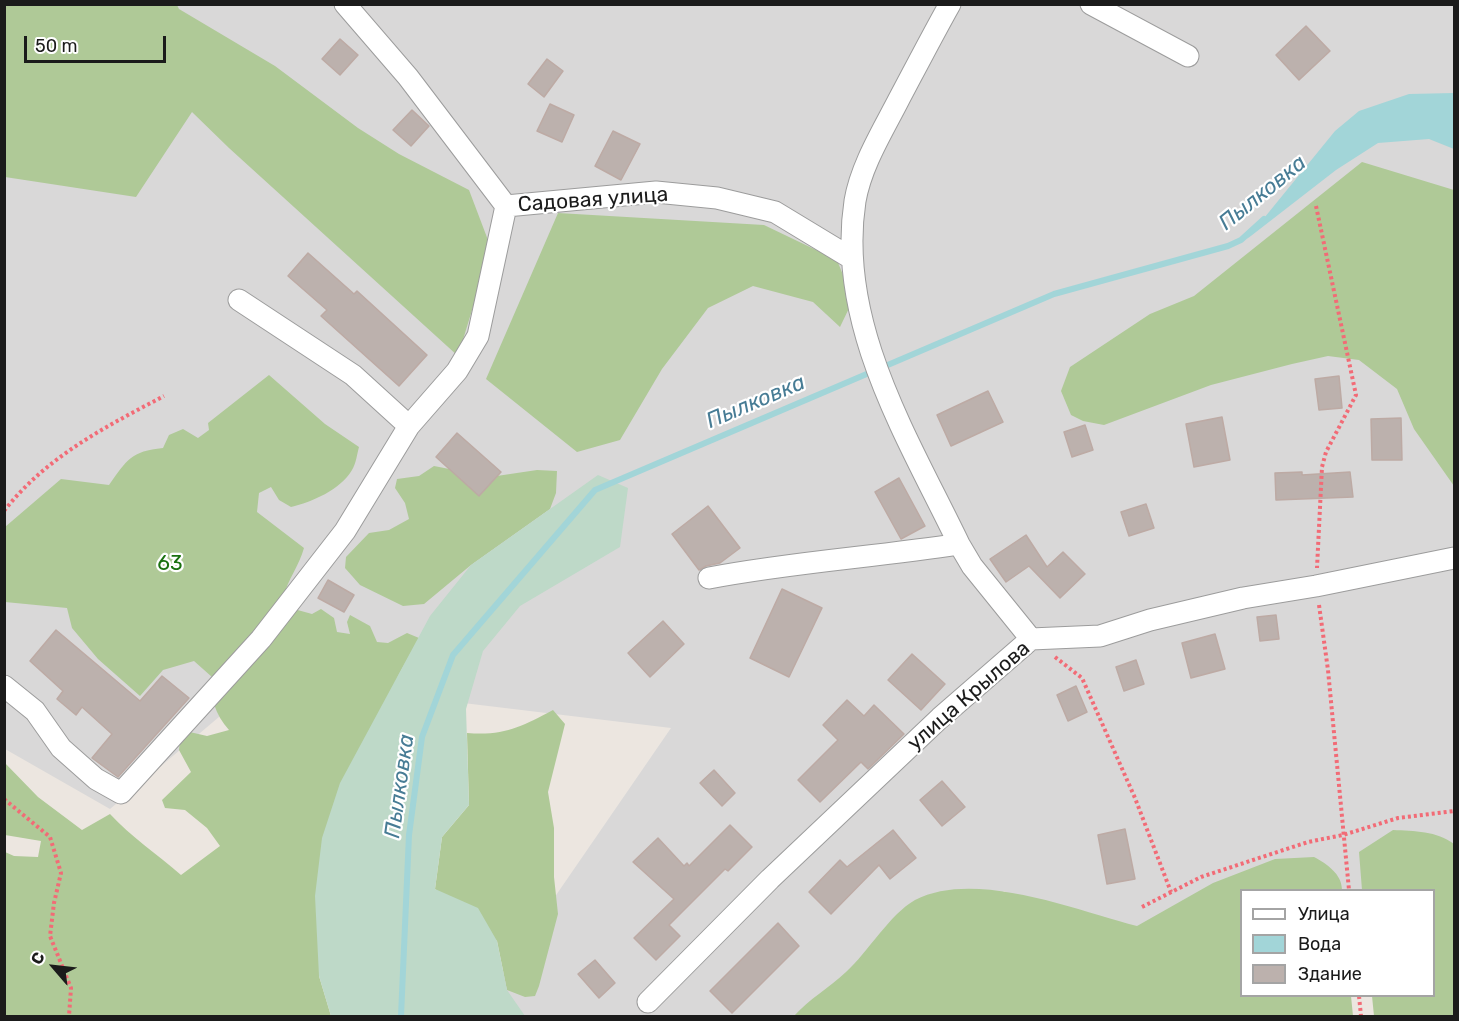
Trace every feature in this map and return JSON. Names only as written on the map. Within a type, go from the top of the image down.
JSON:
[{"type":"street","name":"Садовая улица","points":[[345,4],[408,77],[506,206],[656,192],[717,198],[775,212],[851,258]]},
{"type":"street","points":[[950,4],[876,143],[855,199],[851,258],[863,329],[892,405],[959,544],[972,566],[1031,639]]},
{"type":"street","points":[[1091,4],[1188,56]]},
{"type":"street","points":[[4,686],[34,711],[70,756],[96,779],[122,793],[261,639],[345,531],[409,426],[457,371],[478,336],[506,206]]},
{"type":"street","points":[[239,300],[353,375],[409,426]]},
{"type":"street","points":[[709,578],[766,567],[853,559],[959,544]]},
{"type":"street","name":"улица Крылова","points":[[648,1002],[778,872],[940,718],[1031,639],[1100,636],[1150,620],[1243,597],[1316,586],[1455,558]]},
{"type":"path","points":[[1316,206],[1356,395],[1326,452],[1322,467],[1316,586],[1328,670],[1349,889]]},
{"type":"path","points":[[4,511],[21,490],[62,455],[103,428],[164,396]]},
{"type":"path","points":[[1031,639],[1082,678],[1135,798],[1172,892]]},
{"type":"path","points":[[4,799],[50,837],[61,873],[50,936],[71,988],[69,1017]]},
{"type":"path","points":[[1142,907],[1201,877],[1308,842],[1398,818],[1455,811]]},
{"type":"path","points":[[1359,997],[1361,1017]]},
{"type":"shaded area","points":[[5,5],[1454,5],[1454,928],[1435,889],[1240,889],[1240,892],[1130,974],[1004,891],[864,1016],[507,1016],[486,997],[671,728],[264,679],[110,809],[5,749]]},
{"type":"green space","points":[[4,5],[177,5],[179,9],[275,66],[358,128],[399,154],[469,190],[491,248],[458,356],[192,112],[136,197],[5,177]]},
{"type":"green space","points":[[1362,162],[1454,190],[1454,486],[1414,429],[1397,389],[1359,360],[1328,356],[1292,364],[1211,385],[1104,425],[1083,421],[1071,415],[1061,391],[1070,367],[1150,314],[1194,296]]},
{"type":"green space","points":[[558,213],[764,225],[837,260],[853,300],[840,327],[813,302],[753,286],[708,308],[662,369],[620,440],[577,452],[486,379]]},
{"type":"green space","name":"63","points":[[269,375],[325,424],[359,447],[352,470],[347,477],[333,489],[308,502],[291,507],[279,500],[271,487],[259,493],[257,512],[304,548],[283,598],[294,609],[312,614],[321,609],[334,618],[337,632],[350,634],[347,622],[350,615],[370,626],[377,642],[388,643],[407,633],[419,638],[398,676],[319,976],[331,1016],[5,1016],[5,852],[14,856],[38,857],[41,841],[5,835],[4,762],[38,797],[82,830],[110,814],[135,838],[181,875],[220,846],[207,828],[185,810],[165,808],[162,800],[191,772],[179,750],[181,730],[207,736],[229,730],[214,705],[212,677],[194,661],[163,670],[140,696],[98,659],[72,628],[67,608],[5,602],[5,527],[61,479],[109,485],[131,458],[152,449],[163,448],[169,435],[183,429],[198,438],[209,430],[208,423]]},
{"type":"green space","points":[[434,466],[490,477],[537,470],[557,471],[556,493],[550,509],[471,565],[424,604],[403,606],[360,585],[345,568],[346,557],[369,533],[389,530],[409,519],[405,503],[395,488],[397,479],[419,476]]},
{"type":"green space","points":[[598,475],[628,488],[620,547],[520,606],[483,651],[466,709],[469,805],[442,837],[435,889],[478,908],[497,941],[507,990],[525,1016],[331,1016],[319,976],[315,896],[322,838],[340,783],[430,616],[471,565]]},
{"type":"green space","points":[[553,710],[565,724],[548,792],[554,828],[554,877],[558,914],[539,986],[535,996],[525,997],[507,990],[497,941],[435,889],[442,837],[469,805],[467,733],[502,732]]},
{"type":"green space","points":[[1393,830],[1433,834],[1454,844],[1454,1016],[1374,1016],[1372,997],[1435,997],[1435,889],[1362,889],[1359,852]]},
{"type":"green space","points":[[1314,857],[1337,874],[1342,889],[1240,889],[1240,997],[1351,997],[1353,1016],[794,1016],[846,972],[906,906],[915,900],[939,892],[966,889],[995,890],[1025,895],[1137,926],[1213,883],[1275,859]]},
{"type":"water","points":[[1454,93],[1454,149],[1429,139],[1378,143],[1336,170],[1247,239],[1335,131],[1359,111],[1409,94]]},
{"type":"building","points":[[1306,26],[1330,51],[1299,80],[1276,55]]},
{"type":"building","points":[[340,39],[358,55],[340,75],[322,59]]},
{"type":"building","points":[[547,59],[563,71],[544,97],[528,84]]},
{"type":"building","points":[[550,104],[574,115],[562,142],[537,131]]},
{"type":"building","points":[[412,110],[429,126],[411,146],[393,130]]},
{"type":"building","points":[[613,131],[640,144],[621,180],[595,166]]},
{"type":"building","points":[[308,253],[354,294],[357,291],[427,355],[399,386],[321,316],[327,310],[288,276]]},
{"type":"building","points":[[1339,376],[1342,408],[1319,410],[1315,379]]},
{"type":"building","points":[[988,391],[1003,422],[951,446],[937,415]]},
{"type":"building","points":[[1222,417],[1230,460],[1194,467],[1186,424]]},
{"type":"building","points":[[1401,418],[1402,460],[1372,460],[1371,419]]},
{"type":"building","points":[[1085,425],[1093,450],[1072,457],[1064,432]]},
{"type":"building","points":[[457,433],[501,472],[479,496],[436,457]]},
{"type":"building","points":[[1302,472],[1302,475],[1350,472],[1353,497],[1276,500],[1275,473]]},
{"type":"building","points":[[899,478],[925,526],[901,539],[875,492]]},
{"type":"building","points":[[1146,504],[1154,528],[1129,536],[1121,512]]},
{"type":"building","points":[[708,506],[740,548],[720,563],[699,570],[672,534]]},
{"type":"building","points":[[1026,535],[1047,567],[1063,552],[1085,574],[1060,598],[1029,566],[1006,582],[990,559]]},
{"type":"building","points":[[328,580],[354,595],[344,612],[318,598]]},
{"type":"building","points":[[782,589],[822,608],[789,677],[750,658]]},
{"type":"building","points":[[1276,615],[1279,639],[1260,641],[1257,617]]},
{"type":"building","points":[[663,621],[684,644],[650,677],[628,653]]},
{"type":"building","points":[[56,630],[140,701],[162,676],[189,698],[118,777],[92,758],[112,734],[82,707],[76,715],[57,699],[63,691],[30,661]]},
{"type":"building","points":[[1215,634],[1225,669],[1191,678],[1182,643]]},
{"type":"building","points":[[912,654],[945,684],[921,710],[888,680]]},
{"type":"building","points":[[1136,660],[1144,684],[1124,691],[1116,667]]},
{"type":"building","points":[[1076,686],[1087,712],[1068,721],[1057,695]]},
{"type":"building","points":[[847,700],[864,716],[874,705],[904,734],[868,769],[861,762],[820,802],[798,780],[838,740],[823,725]]},
{"type":"building","points":[[714,770],[735,793],[722,806],[700,783]]},
{"type":"building","points":[[942,781],[965,807],[942,826],[920,800]]},
{"type":"building","points":[[730,825],[752,847],[728,871],[725,869],[669,925],[680,936],[656,960],[634,938],[674,899],[633,862],[658,838],[684,866],[687,863],[689,866]]},
{"type":"building","points":[[1125,829],[1135,879],[1107,884],[1098,835]]},
{"type":"building","points":[[893,830],[916,858],[890,879],[879,865],[831,914],[809,892],[840,860],[847,867]]},
{"type":"building","points":[[778,923],[799,946],[732,1013],[710,991]]},
{"type":"building","points":[[595,960],[615,983],[599,998],[578,974]]},
{"type":"waterway","name":"Пылковка","points":[[401,1016],[409,835],[422,737],[453,655],[595,490],[1054,294],[1228,246],[1241,240],[1264,219]]}]
